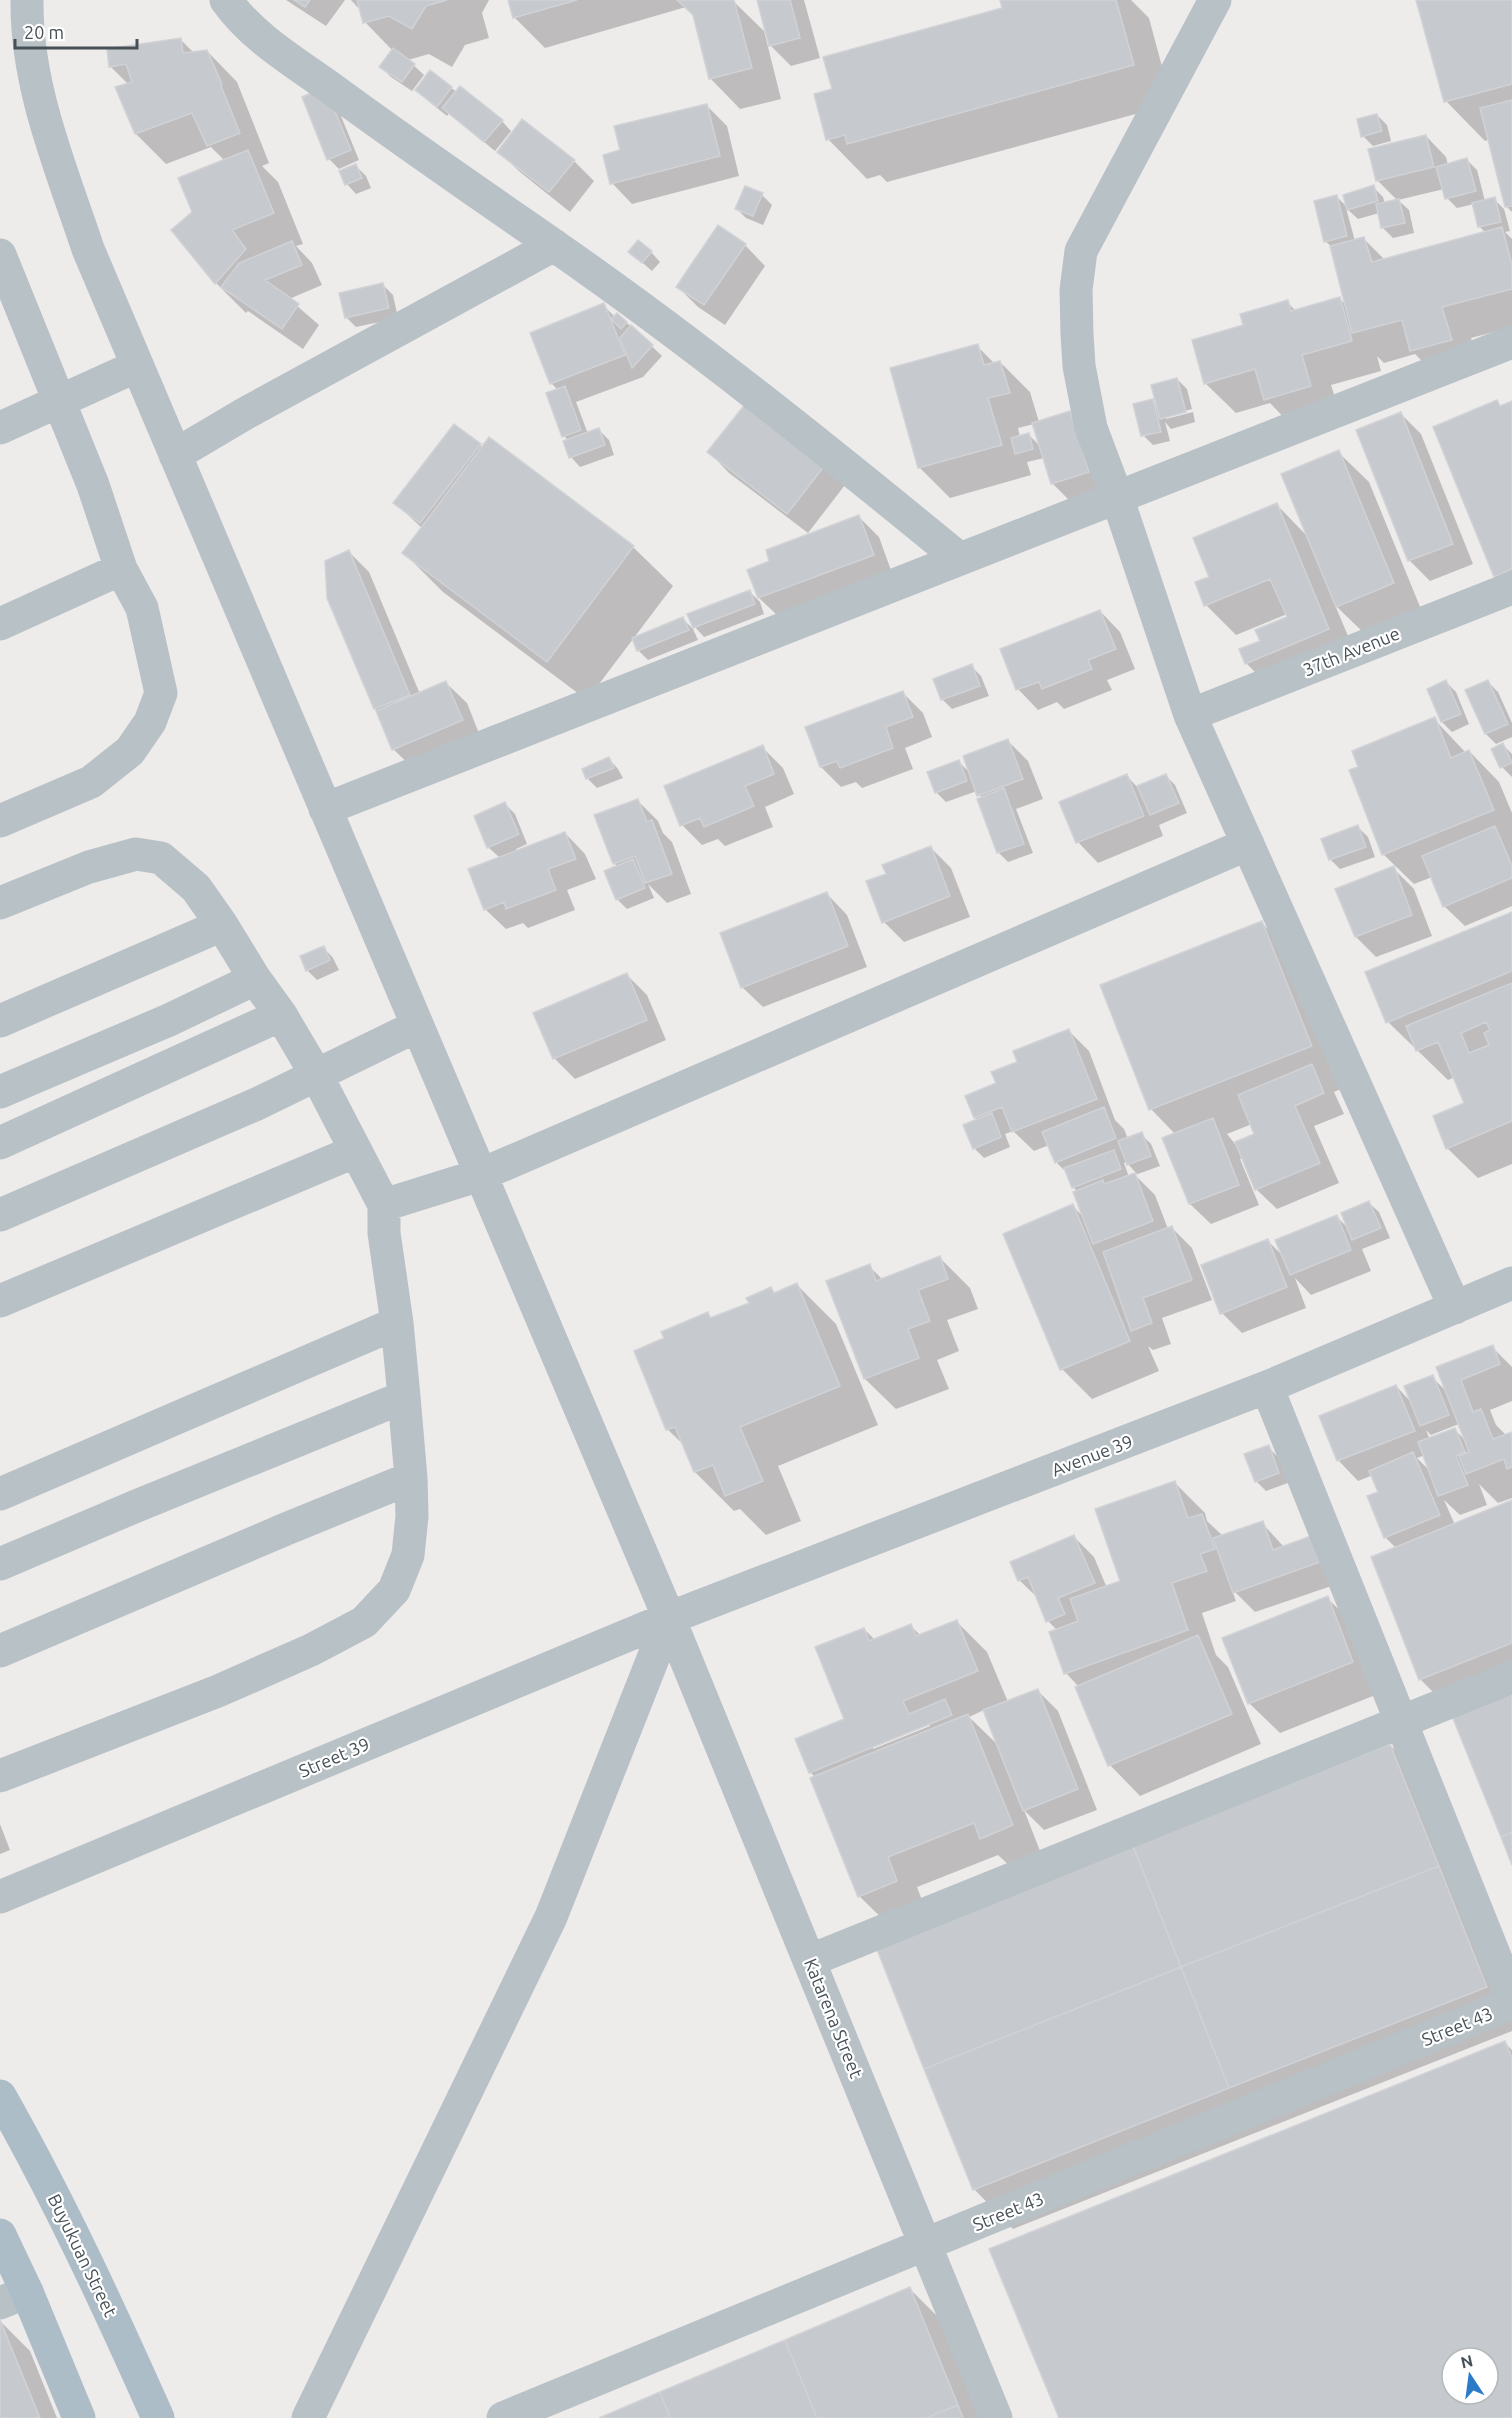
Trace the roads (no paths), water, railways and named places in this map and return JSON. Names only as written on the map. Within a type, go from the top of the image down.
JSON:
[{"type":"main road","name":"Buyukuan Street","points":[[0,2096],[38,2162],[91,2267],[158,2418]]},
{"type":"main road","points":[[0,2235],[14,2297],[79,2418]]},
{"type":"street","name":"Katarena Street","points":[[27,0],[26,28],[40,105],[88,249],[669,1618],[811,1960],[996,2418]]},
{"type":"street","points":[[226,0],[239,19],[297,64],[398,138],[554,245],[835,456],[960,558]]},
{"type":"street","points":[[1215,0],[1081,251],[1076,290],[1079,366],[1091,428],[1117,497],[1190,715],[1455,1308]]},
{"type":"street","points":[[175,455],[257,407],[554,245]]},
{"type":"street","points":[[0,255],[93,485],[121,569],[142,608],[161,693],[150,722],[130,751],[91,782],[0,820]]},
{"type":"street","points":[[325,809],[1512,342]]},
{"type":"street","points":[[0,428],[137,366]]},
{"type":"street","points":[[0,624],[121,569]]},
{"type":"street","name":"37th Avenue","points":[[1190,715],[1512,588]]},
{"type":"street","points":[[384,1205],[480,1175],[1248,844]]},
{"type":"street","points":[[0,903],[88,867],[136,854],[161,858],[196,888],[222,925],[255,979],[281,1015],[317,1077],[384,1205],[384,1233],[397,1323],[404,1397],[412,1515],[408,1555],[394,1590],[364,1622],[311,1650],[218,1691],[0,1776]]},
{"type":"street","points":[[0,1021],[222,925]]},
{"type":"street","points":[[0,1092],[169,1020],[255,979]]},
{"type":"street","points":[[0,1143],[281,1015]]},
{"type":"street","points":[[0,1215],[317,1077],[417,1026]]},
{"type":"street","points":[[0,1301],[356,1152]]},
{"type":"street","name":"Avenue 39","points":[[669,1618],[1267,1387],[1512,1283]]},
{"type":"street","points":[[0,1494],[397,1323]]},
{"type":"street","points":[[1267,1387],[1512,1999]]},
{"type":"street","points":[[0,1564],[404,1397]]},
{"type":"street","points":[[0,1651],[411,1478]]},
{"type":"street","points":[[308,2418],[551,1917],[669,1618]]},
{"type":"street","name":"Street 39","points":[[0,1897],[669,1618]]},
{"type":"street","points":[[811,1960],[1512,1677]]},
{"type":"street","name":"Street 43","points":[[503,2418],[1512,2003]]}]
